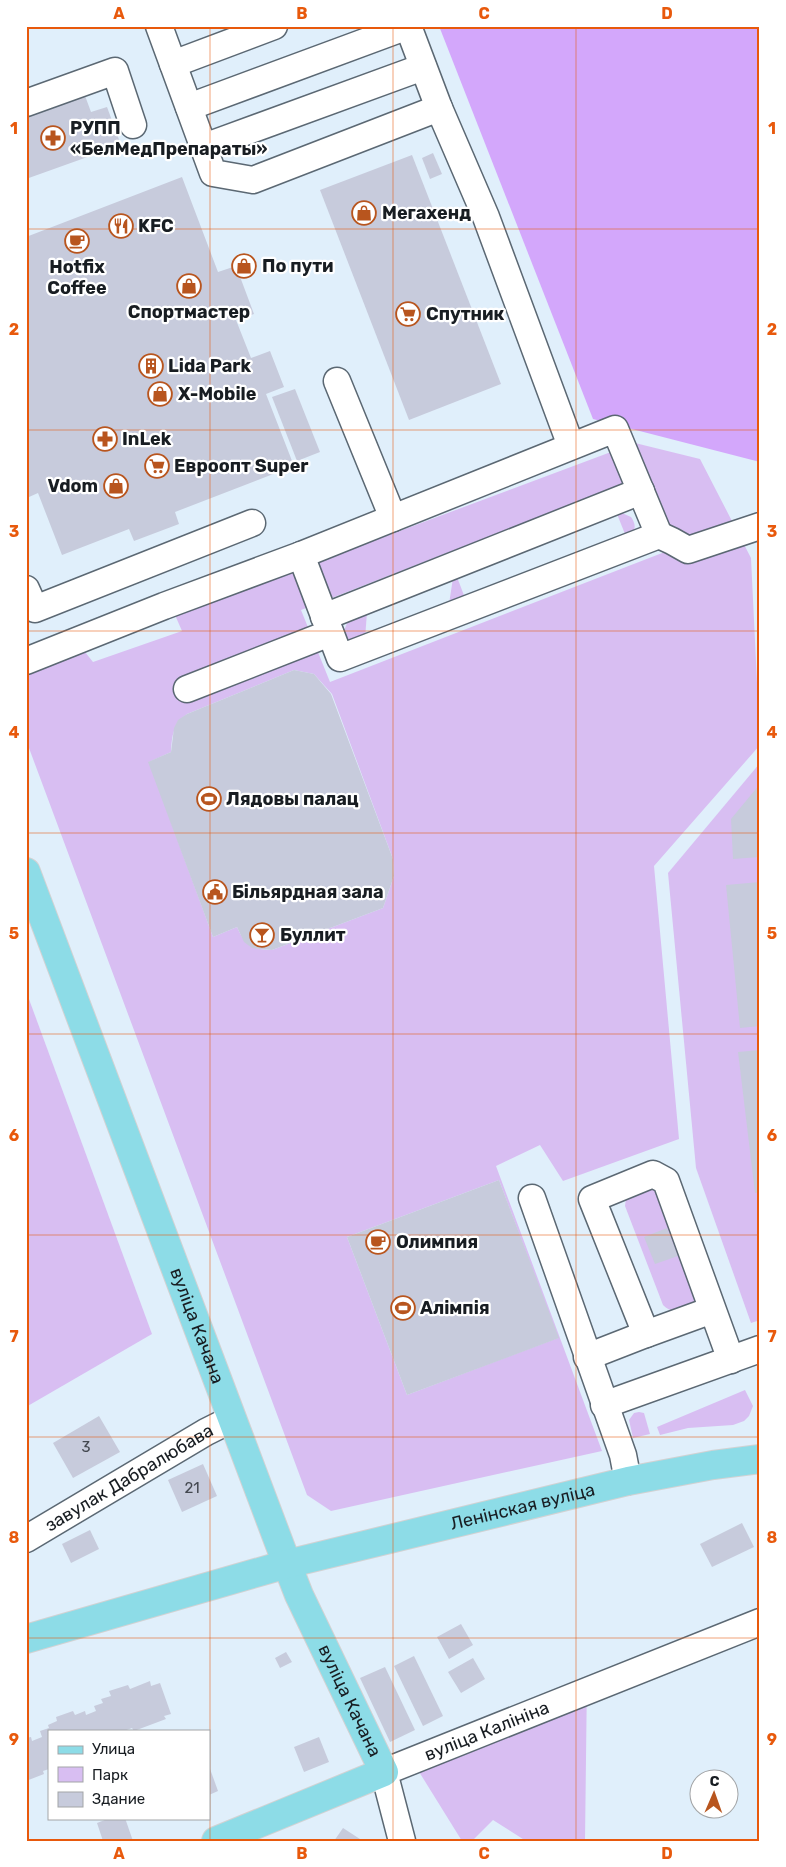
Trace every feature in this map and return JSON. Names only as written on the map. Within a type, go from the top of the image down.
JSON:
[{"type":"main road","name":"вуліца Качана","points":[[26,872],[299,1595],[384,1772]]},
{"type":"main road","name":"Ленінская вуліца","points":[[26,1639],[287,1564],[628,1481],[760,1458]]},
{"type":"main road","name":"вуліца Калініна","points":[[216,1841],[384,1772]]},
{"type":"street","points":[[159,26],[213,173],[253,180],[439,108]]},
{"type":"street","points":[[173,64],[274,26]]},
{"type":"street","points":[[189,107],[408,26],[439,108],[486,216],[571,446]]},
{"type":"street","points":[[204,147],[423,67]]},
{"type":"street","points":[[26,103],[115,71],[133,125]]},
{"type":"street","points":[[337,381],[393,518]]},
{"type":"street","points":[[26,661],[301,555],[615,429],[659,535]]},
{"type":"street","points":[[187,689],[327,625],[641,491]]},
{"type":"street","points":[[26,588],[35,609],[252,523]]},
{"type":"street","points":[[301,555],[340,658],[659,535],[672,540],[688,550],[760,526]]},
{"type":"street","points":[[646,1334],[592,1199],[653,1174],[666,1181],[731,1360]]},
{"type":"street","points":[[532,1198],[604,1406],[623,1455],[628,1481]]},
{"type":"street","points":[[588,1357],[712,1310]]},
{"type":"street","points":[[604,1406],[731,1360],[759,1340]]},
{"type":"street","name":"завулак Дабралюбава","points":[[26,1539],[198,1437],[232,1419]]},
{"type":"street","name":"вуліца Калініна","points":[[384,1772],[760,1622]]},
{"type":"street","points":[[384,1772],[402,1841]]},
{"type":"green space","points":[[635,443],[700,459],[751,558],[760,745],[654,866],[679,1139],[563,1181],[540,1145],[496,1166],[602,1451],[331,1511],[307,1495],[26,740],[26,674],[85,652],[93,662],[182,631],[175,615]],"holes":[[[646,475],[675,548],[330,682],[301,610]],[[294,670],[314,674],[332,694],[393,859],[394,876],[383,908],[272,950],[250,946],[243,939],[237,927],[213,937],[149,762],[171,752],[176,726],[187,714]],[[499,1180],[558,1338],[407,1395],[347,1237]]]},
{"type":"green space","points":[[622,513],[631,517],[635,527],[627,539],[617,514]]},
{"type":"green space","points":[[457,577],[465,598],[449,604],[453,578]]},
{"type":"green space","points":[[367,612],[365,639],[350,642],[343,633],[348,621]]},
{"type":"green space","points":[[760,763],[760,1320],[751,1323],[696,1168],[668,873]]},
{"type":"green space","points":[[26,991],[152,1334],[26,1407]]},
{"type":"green space","points":[[649,1187],[660,1193],[698,1297],[691,1307],[669,1310],[663,1305],[625,1206],[626,1198]]},
{"type":"green space","points":[[745,1390],[753,1406],[749,1416],[744,1421],[733,1425],[688,1428],[660,1435],[657,1427]]},
{"type":"green space","points":[[634,1413],[644,1413],[650,1434],[633,1438],[629,1420]]},
{"type":"green space","points":[[587,1678],[585,1841],[526,1841],[493,1820],[472,1841],[462,1841],[408,1754]]},
{"type":"shaded area","points":[[439,26],[760,26],[760,462],[593,419]]},
{"type":"building","points":[[84,93],[91,112],[107,107],[121,145],[26,179],[26,114]]},
{"type":"building","points":[[433,153],[442,174],[430,179],[422,158]]},
{"type":"building","points":[[412,155],[501,384],[409,420],[320,190]]},
{"type":"building","name":"Lida Park","points":[[182,177],[218,272],[236,266],[254,314],[236,320],[251,358],[270,351],[284,387],[266,394],[294,466],[175,512],[179,524],[134,541],[129,529],[62,555],[38,493],[29,497],[26,489],[26,237]]},
{"type":"building","points":[[295,389],[320,452],[297,461],[272,397]]},
{"type":"building","points":[[294,670],[314,674],[331,694],[393,859],[394,876],[383,908],[272,950],[252,948],[244,942],[237,927],[213,937],[148,762],[171,752],[174,728],[178,720],[187,714]]},
{"type":"building","points":[[760,784],[760,857],[733,859],[731,819]]},
{"type":"building","points":[[760,882],[760,1026],[740,1028],[726,885]]},
{"type":"building","points":[[760,1050],[760,1192],[755,1193],[738,1052]]},
{"type":"building","points":[[499,1180],[559,1338],[407,1395],[347,1237]]},
{"type":"building","points":[[667,1228],[678,1256],[655,1264],[644,1237]]},
{"type":"building","points":[[99,1416],[120,1452],[73,1478],[53,1443]]},
{"type":"building","points":[[203,1464],[217,1496],[182,1512],[168,1480]]},
{"type":"building","points":[[742,1523],[754,1547],[712,1567],[700,1544]]},
{"type":"building","points":[[90,1530],[99,1549],[71,1563],[62,1544]]},
{"type":"building","points":[[461,1624],[473,1645],[449,1659],[437,1637]]},
{"type":"building","points":[[286,1652],[292,1662],[280,1668],[275,1658]]},
{"type":"building","points":[[414,1656],[443,1716],[423,1726],[394,1666]]},
{"type":"building","points":[[473,1658],[485,1679],[461,1693],[448,1672]]},
{"type":"building","points":[[385,1667],[415,1730],[390,1742],[360,1678]]},
{"type":"building","points":[[150,1681],[151,1686],[160,1683],[171,1714],[164,1716],[166,1719],[137,1730],[132,1728],[127,1730],[48,1730],[48,1769],[43,1771],[44,1774],[26,1781],[26,1738],[31,1737],[32,1741],[42,1737],[40,1731],[49,1728],[48,1725],[57,1721],[56,1717],[73,1711],[75,1715],[85,1711],[86,1715],[96,1711],[94,1706],[103,1703],[101,1699],[111,1696],[109,1691],[128,1685],[130,1689]]},
{"type":"building","points":[[319,1737],[329,1762],[304,1772],[294,1747]]},
{"type":"building","points":[[210,1769],[218,1791],[210,1795]]},
{"type":"building","points":[[105,1820],[126,1820],[133,1841],[103,1841],[97,1823]]},
{"type":"building","points":[[343,1828],[363,1841],[334,1841]]},
{"type":"place","name":"РУПП «БелМедПрепараты»","points":[[53,138]]},
{"type":"place","name":"Мегахенд","points":[[364,213]]},
{"type":"place","name":"KFC","points":[[121,226]]},
{"type":"place","name":"Hotfix Coffee","points":[[77,241]]},
{"type":"place","name":"По пути","points":[[244,266]]},
{"type":"place","name":"Спортмастер","points":[[189,286]]},
{"type":"place","name":"Спутник","points":[[408,314]]},
{"type":"place","name":"Lida Park","points":[[151,366]]},
{"type":"place","name":"X-Mobile","points":[[160,394]]},
{"type":"place","name":"InLek","points":[[105,439]]},
{"type":"place","name":"Евроопт Super","points":[[157,466]]},
{"type":"place","name":"Vdom","points":[[116,486]]},
{"type":"place","name":"Лядовы палац","points":[[209,799]]},
{"type":"place","name":"Більярдная зала","points":[[215,892]]},
{"type":"place","name":"Буллит","points":[[262,935]]},
{"type":"place","name":"Олимпия","points":[[378,1242]]},
{"type":"place","name":"Алімпія","points":[[403,1308]]}]
